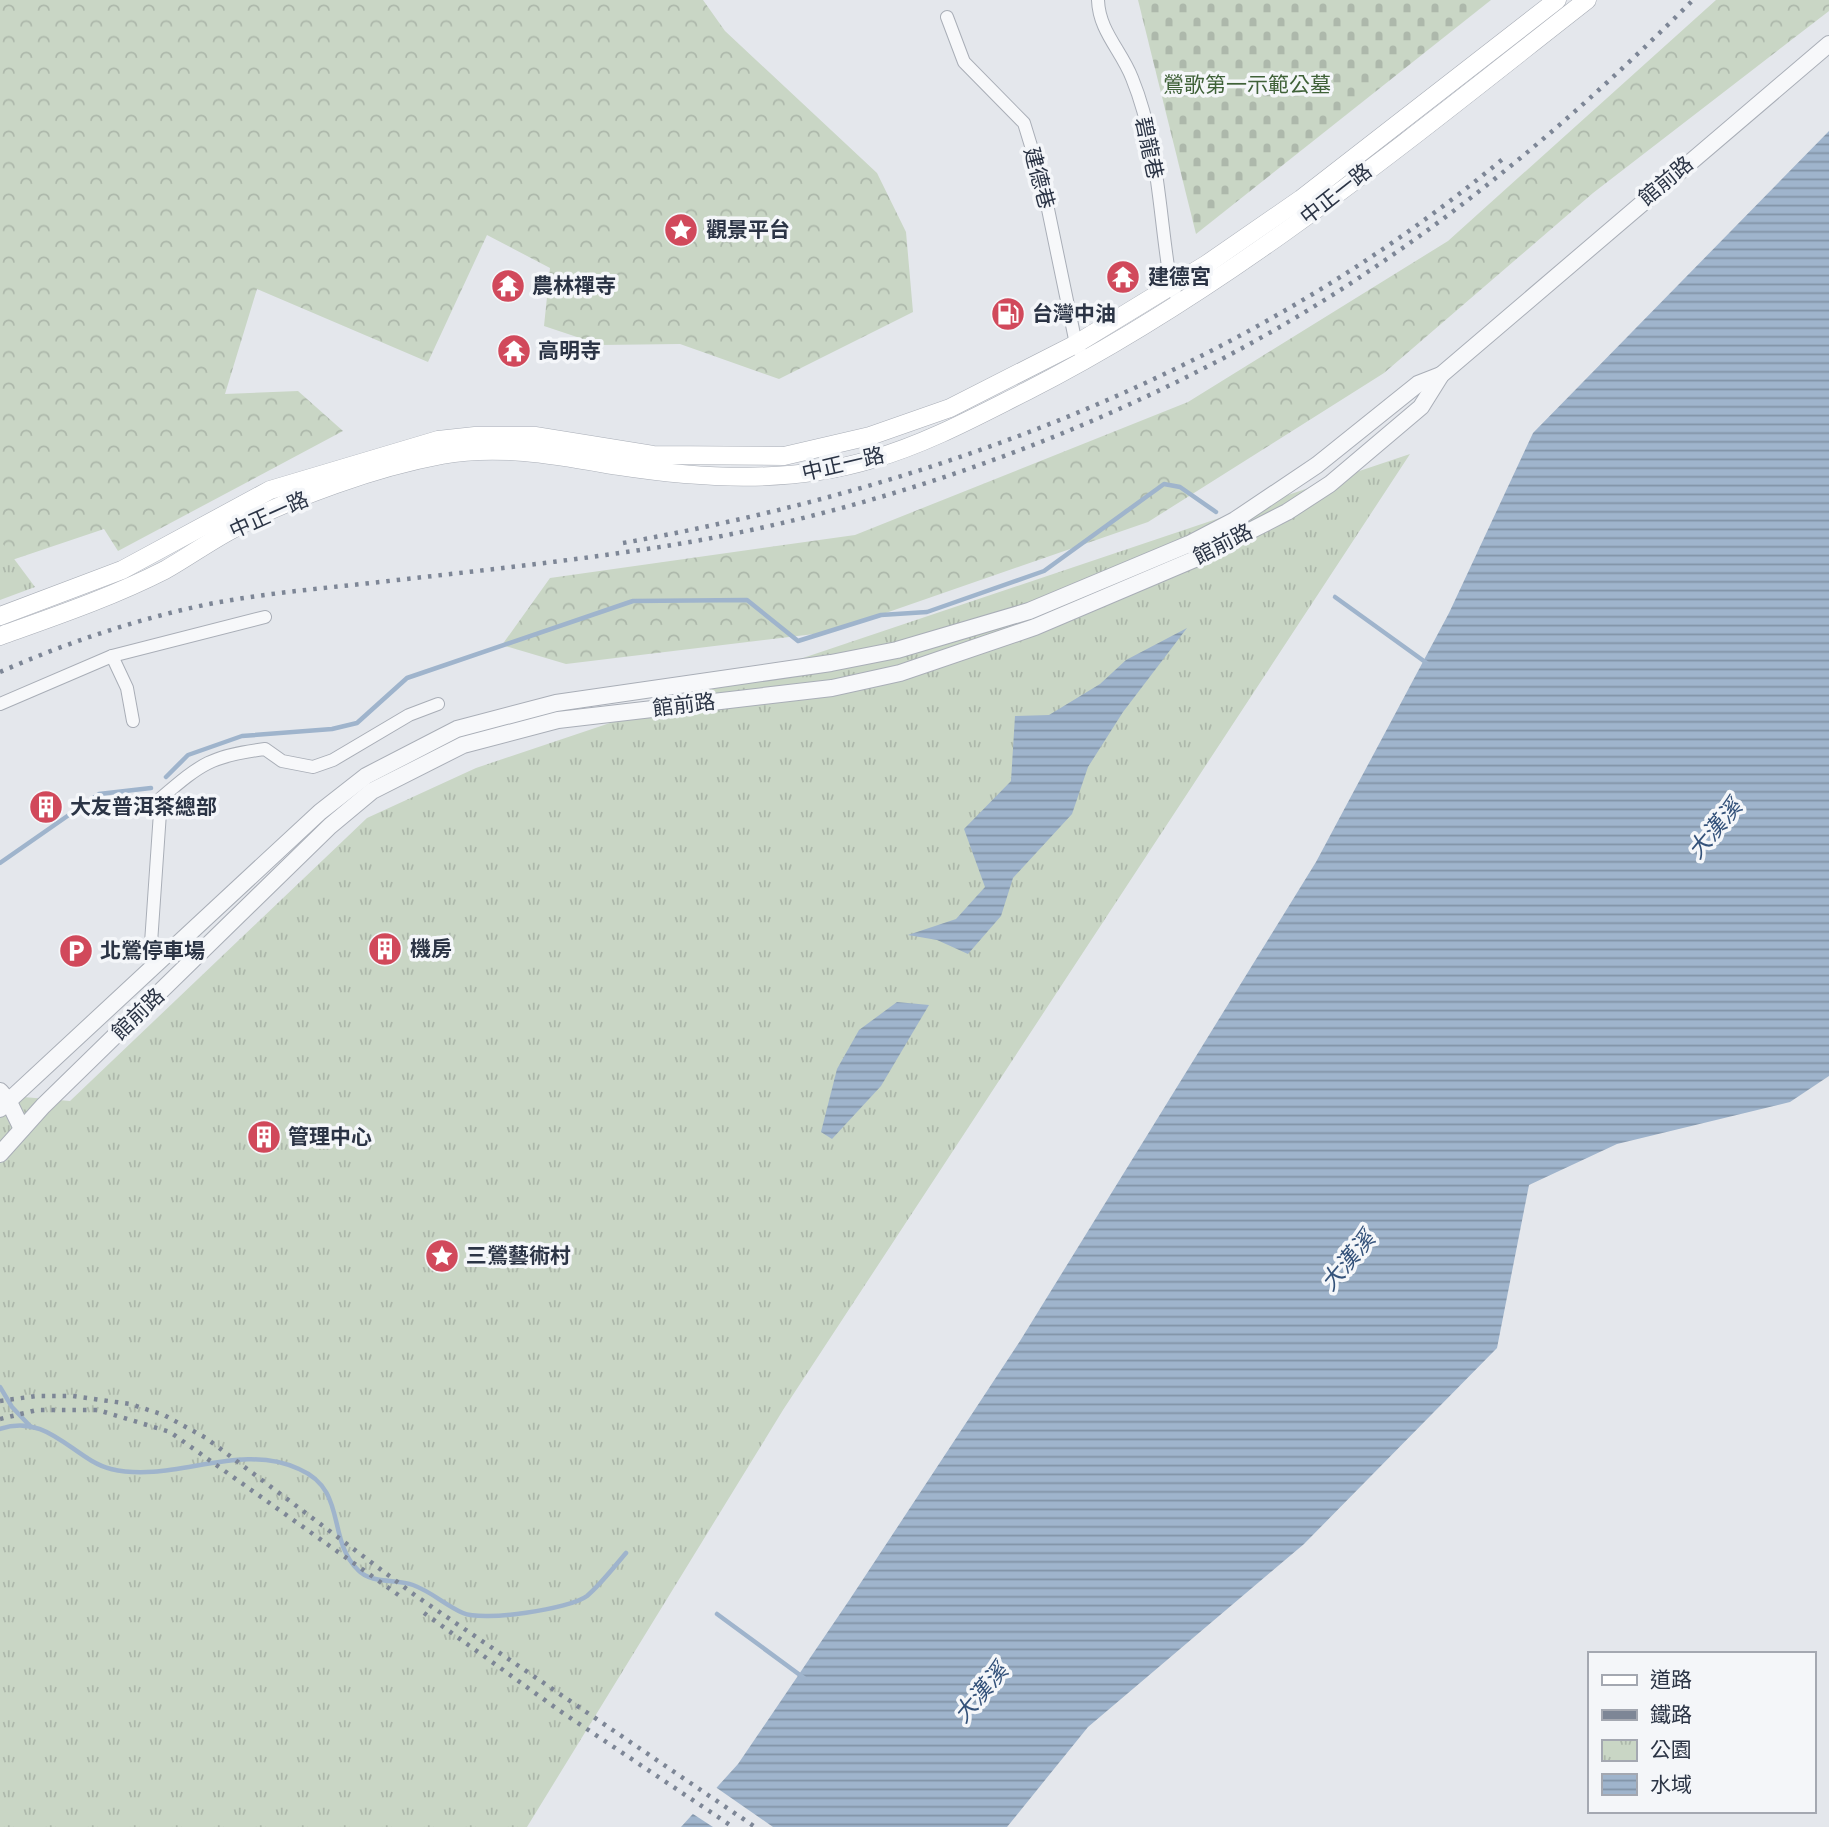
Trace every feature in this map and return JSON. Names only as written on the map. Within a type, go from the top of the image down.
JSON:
[{"type":"main road","name":"中正一路","points":[[0,616],[122,570],[270,490],[438,440],[475,436],[535,436],[653,455],[784,456],[870,436],[950,408],[1076,344],[1171,286],[1301,199],[1557,0]]},
{"type":"main road","name":"中正一路","points":[[0,636],[97,602],[167,568],[235,528],[294,500],[441,455],[480,451],[552,454],[623,467],[736,478],[801,475],[872,460],[922,442],[1085,361],[1180,303],[1292,228],[1587,0]]},
{"type":"street","name":"碧龍巷","points":[[1098,0],[1099,19],[1132,78],[1152,153],[1171,286],[1180,303]]},
{"type":"street","name":"建德巷","points":[[947,17],[964,62],[1024,123],[1043,185],[1076,344],[1085,361]]},
{"type":"street","name":"館前路","points":[[0,1154],[22,1129],[330,825],[372,791],[463,745],[558,720],[832,688],[900,673],[1035,627],[1195,559],[1287,512],[1330,484],[1421,407],[1441,375],[1829,44]]},
{"type":"street","name":"館前路","points":[[3,1100],[320,811],[366,776],[457,729],[556,703],[831,663],[897,650],[1029,611],[1189,544],[1235,520],[1317,464],[1418,384],[1441,375]]},
{"type":"street","points":[[0,704],[111,656],[265,617]]},
{"type":"street","points":[[111,656],[127,688],[133,721]]},
{"type":"street","points":[[158,958],[151,943],[161,798],[192,772],[222,754],[265,749],[282,761],[313,767],[333,760],[409,715],[438,704]]},
{"type":"street","points":[[3,1100],[22,1129]]},
{"type":"street","points":[[0,1117],[22,1129]]},
{"type":"green space","points":[[0,0],[703,0],[725,31],[877,173],[906,232],[913,312],[779,379],[680,344],[601,345],[544,326],[550,268],[487,235],[428,362],[257,289],[225,394],[298,391],[343,431],[118,551],[104,529],[12,560],[0,550]]},
{"type":"green space","name":"鶯歌第一示範公墓","points":[[1138,0],[1491,0],[1196,234]]},
{"type":"green space","points":[[1716,0],[1829,0],[1829,11],[1593,193],[1384,373],[1148,522],[831,632],[566,664],[502,645],[550,578],[855,535],[1188,402],[1448,241]]},
{"type":"green space","name":"三鶯藝術村","points":[[1410,454],[783,1410],[527,1827],[0,1827],[0,1095],[70,1101],[367,818],[476,768]]},
{"type":"green space","points":[[0,540],[35,587],[0,600]]},
{"type":"water","name":"大漢溪","points":[[1829,131],[1829,1076],[1790,1102],[1617,1144],[1529,1185],[1497,1348],[1304,1544],[1088,1727],[1007,1827],[681,1827],[738,1764],[1020,1341],[1316,862],[1449,613],[1533,433]]},
{"type":"water","points":[[1187,628],[1123,712],[1088,767],[1072,814],[1013,878],[1001,916],[968,954],[937,940],[908,935],[956,919],[985,887],[964,829],[1011,781],[1015,716],[1049,715],[1100,684],[1126,660]]},
{"type":"water","points":[[897,1002],[929,1005],[881,1086],[832,1139],[821,1132],[837,1069],[859,1030]]},
{"type":"pier","points":[[714,1786],[773,1827],[713,1827],[690,1812]]},
{"type":"waterway","points":[[166,777],[188,755],[242,736],[332,729],[357,723],[407,678],[633,601],[747,600],[798,641],[881,615],[927,612],[1044,571],[1164,484],[1180,487],[1216,512]]},
{"type":"waterway","points":[[1335,597],[1428,664]]},
{"type":"waterway","points":[[0,863],[99,794],[151,788]]},
{"type":"waterway","points":[[0,1387],[12,1407],[31,1427]]},
{"type":"waterway","points":[[0,1429],[17,1425],[46,1432],[85,1457],[111,1469],[158,1471],[253,1459],[299,1469],[314,1478],[324,1489],[331,1502],[342,1544],[348,1558],[358,1570],[377,1579],[413,1585],[456,1610],[473,1615],[526,1613],[578,1601],[587,1596],[626,1553]]},
{"type":"waterway","points":[[717,1614],[804,1678]]},
{"type":"railway","points":[[0,672],[100,633],[204,605],[287,592],[588,557],[753,530],[941,478],[1034,445],[1125,406],[1213,363],[1298,316],[1378,265],[1462,205],[1542,140],[1619,72],[1693,0]]},
{"type":"railway","points":[[623,543],[743,518],[861,488],[976,451],[1089,408],[1199,357],[1304,299],[1406,233],[1504,158]]},
{"type":"railway","points":[[0,1401],[36,1396],[73,1396],[130,1404],[164,1415],[206,1438],[416,1596],[755,1827]]},
{"type":"railway","points":[[0,1419],[37,1410],[98,1410],[170,1432],[404,1599]]},
{"type":"railway","points":[[424,1613],[560,1711],[733,1827]]},
{"type":"place","name":"觀景平台","points":[[681,230]]},
{"type":"place","name":"建德宮","points":[[1123,277]]},
{"type":"place","name":"農林禪寺","points":[[508,286]]},
{"type":"place","name":"台灣中油","points":[[1008,314]]},
{"type":"place","name":"高明寺","points":[[514,351]]},
{"type":"place","name":"大友普洱茶總部","points":[[46,807]]},
{"type":"place","name":"機房","points":[[385,949]]},
{"type":"place","name":"北鶯停車場","points":[[76,951]]},
{"type":"place","name":"管理中心","points":[[264,1137]]},
{"type":"place","name":"三鶯藝術村","points":[[442,1256]]}]
